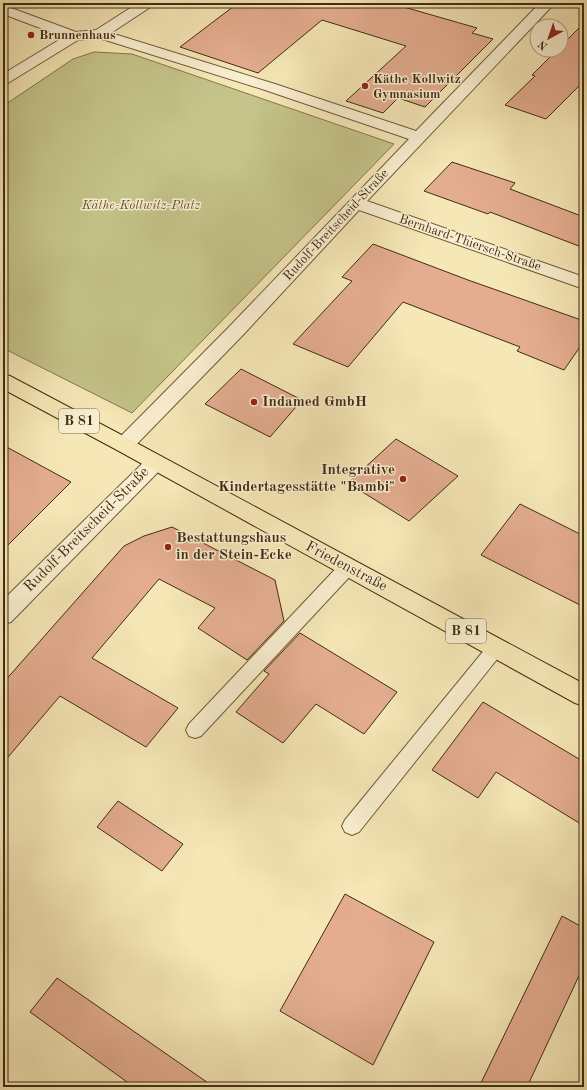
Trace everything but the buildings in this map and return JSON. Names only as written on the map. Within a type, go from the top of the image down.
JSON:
[{"type":"main road","name":"Friedenstraße","points":[[3,381],[124,445],[584,696]]},
{"type":"street","points":[[100,34],[147,3]]},
{"type":"street","name":"Rudolf-Breitscheid-Straße","points":[[124,445],[235,332],[356,203],[548,3]]},
{"type":"street","points":[[3,9],[75,36],[100,34],[270,87],[419,137]]},
{"type":"street","points":[[3,80],[75,36]]},
{"type":"street","name":"Bernhard-Thiersch-Straße","points":[[356,203],[584,283]]},
{"type":"street","name":"Rudolf-Breitscheid-Straße","points":[[3,615],[155,463]]},
{"type":"lane","points":[[195,730],[348,567]]},
{"type":"lane","points":[[352,826],[496,648]]},
{"type":"green space","name":"Käthe-Kollwitz-Platz","points":[[94,52],[132,54],[394,144],[132,413],[3,348],[3,106],[73,59]]},
{"type":"place","name":"Brunnenhaus","points":[[31,35]]},
{"type":"place","name":"Käthe Kollwitz Gymnasium","points":[[365,86]]},
{"type":"place","name":"Indamed GmbH","points":[[254,402]]},
{"type":"place","name":"Integrative Kindertagesstätte \"Bambi\"","points":[[403,479]]},
{"type":"place","name":"Bestattungshaus in der Stein-Ecke","points":[[168,547]]}]
